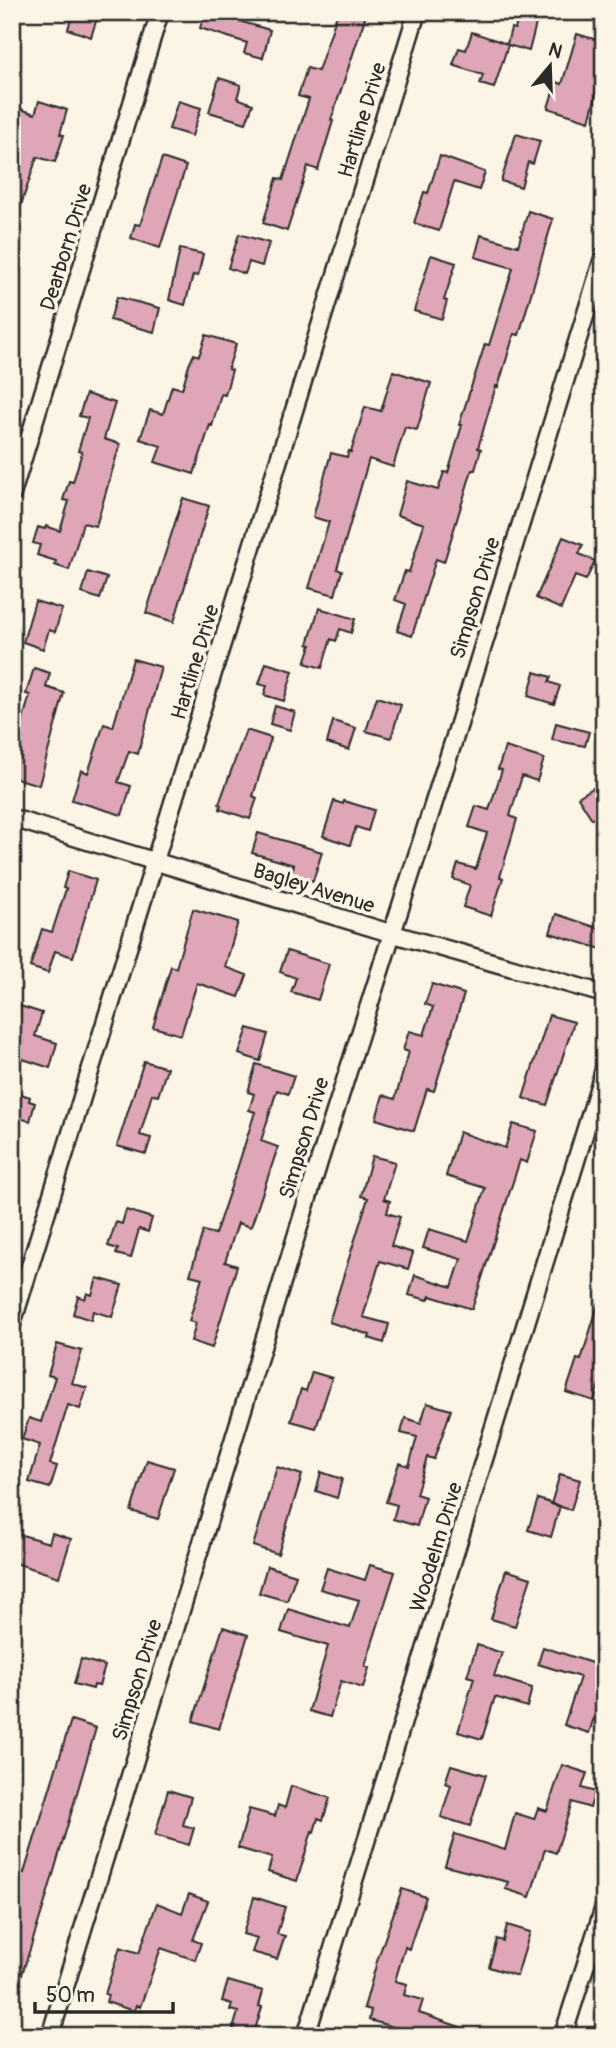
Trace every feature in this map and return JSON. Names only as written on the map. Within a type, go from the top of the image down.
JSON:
[{"type":"street","name":"Dearborn Drive","points":[[12,494],[160,12]]},
{"type":"street","name":"Hartline Drive","points":[[12,1324],[417,12]]},
{"type":"street","name":"Simpson Drive","points":[[50,2036],[390,933],[458,727],[604,255]]},
{"type":"street","name":"Bagley Avenue","points":[[12,818],[390,933],[604,994]]},
{"type":"street","name":"Woodelm Drive","points":[[306,2036],[604,1070]]},
{"type":"street","points":[[563,2036],[604,1907]]},
{"type":"building","points":[[73,12],[99,12],[91,37],[68,29]]},
{"type":"building","points":[[205,12],[227,12],[243,17],[242,22],[270,30],[263,58],[244,53],[247,43],[200,28]]},
{"type":"building","points":[[338,12],[367,12],[331,120],[333,121],[318,170],[308,166],[287,231],[263,223],[277,178],[283,180],[309,99],[298,96],[307,68],[318,71]]},
{"type":"building","points":[[520,12],[539,12],[529,51],[508,45],[494,88],[480,84],[483,75],[453,65],[459,48],[466,50],[472,32],[507,44],[511,28],[515,29]]},
{"type":"building","points":[[577,34],[604,42],[604,66],[589,121],[548,108],[556,82],[562,84]]},
{"type":"building","points":[[219,78],[241,85],[237,98],[253,104],[246,123],[209,112]]},
{"type":"building","points":[[39,101],[67,110],[60,134],[64,135],[55,162],[37,157],[15,223],[12,223],[12,166],[20,141],[12,139],[12,106],[35,114]]},
{"type":"building","points":[[178,101],[201,108],[192,136],[169,129]]},
{"type":"building","points":[[516,134],[540,141],[533,164],[528,162],[521,187],[501,181]]},
{"type":"building","points":[[440,156],[485,172],[479,190],[454,182],[439,231],[414,223],[424,192],[428,193]]},
{"type":"building","points":[[162,158],[186,166],[160,248],[131,238],[135,224],[140,225]]},
{"type":"building","points":[[528,211],[553,219],[519,335],[514,334],[498,387],[496,386],[478,448],[481,449],[475,470],[472,470],[444,562],[436,559],[412,636],[397,631],[406,604],[395,600],[405,571],[409,572],[424,524],[397,515],[407,481],[438,490],[444,472],[448,473],[462,425],[459,425],[485,344],[489,345],[513,268],[475,257],[481,235],[518,246]]},
{"type":"building","points":[[239,234],[269,243],[262,266],[249,262],[245,274],[228,268]]},
{"type":"building","points":[[180,249],[203,254],[198,276],[193,275],[185,305],[169,300]]},
{"type":"building","points":[[431,255],[456,263],[444,300],[447,301],[442,319],[414,311]]},
{"type":"building","points":[[117,297],[160,308],[154,332],[110,320]]},
{"type":"building","points":[[206,335],[236,344],[228,369],[232,370],[225,395],[221,394],[194,474],[155,462],[161,446],[140,439],[150,410],[163,414],[172,386],[182,389],[189,365],[194,354],[199,356]]},
{"type":"building","points":[[393,371],[431,383],[417,430],[405,427],[393,467],[369,459],[337,569],[342,571],[335,595],[309,588],[329,522],[313,517],[331,453],[347,457],[349,451],[351,452],[365,407],[381,411]]},
{"type":"building","points":[[86,394],[115,403],[104,439],[120,444],[96,526],[83,523],[69,570],[55,565],[56,561],[37,555],[40,545],[33,543],[38,527],[45,529],[46,526],[60,531],[69,501],[63,500],[69,481],[73,482],[82,452],[78,451],[88,418],[79,416]]},
{"type":"building","points":[[183,498],[209,506],[174,622],[146,613]]},
{"type":"building","points":[[563,537],[583,545],[579,554],[595,561],[586,580],[575,576],[561,609],[536,598]]},
{"type":"building","points":[[88,572],[107,578],[100,599],[82,593]]},
{"type":"building","points":[[35,601],[62,609],[55,632],[49,630],[43,649],[23,642]]},
{"type":"building","points":[[319,608],[355,619],[351,633],[340,629],[336,641],[331,639],[322,668],[305,663]]},
{"type":"building","points":[[133,659],[161,667],[138,754],[129,751],[118,782],[131,786],[122,815],[72,800],[81,770],[88,773],[104,724],[113,727]]},
{"type":"building","points":[[266,663],[293,671],[284,701],[264,695],[267,686],[259,684]]},
{"type":"building","points":[[34,668],[50,673],[46,687],[64,693],[39,785],[12,777],[12,745],[15,746],[30,695],[26,694]]},
{"type":"building","points":[[535,672],[551,677],[549,682],[560,686],[554,704],[528,696]]},
{"type":"building","points":[[377,697],[401,705],[391,738],[366,731]]},
{"type":"building","points":[[275,706],[295,712],[290,730],[270,724]]},
{"type":"building","points":[[333,721],[356,728],[349,750],[327,743]]},
{"type":"building","points":[[556,723],[589,732],[585,746],[552,740]]},
{"type":"building","points":[[246,730],[271,738],[253,796],[257,798],[250,819],[220,809],[219,804]]},
{"type":"building","points":[[505,747],[544,759],[537,781],[522,776],[510,816],[517,819],[491,916],[463,907],[470,885],[453,879],[458,864],[476,869],[487,833],[469,827],[476,806],[489,810],[502,770],[498,769]]},
{"type":"building","points":[[598,785],[604,796],[604,812],[592,819],[578,797]]},
{"type":"building","points":[[334,801],[343,804],[344,801],[374,810],[368,831],[356,827],[350,845],[323,836]]},
{"type":"building","points":[[258,833],[322,852],[313,881],[291,874],[294,865],[252,853]]},
{"type":"building","points":[[68,871],[96,880],[73,957],[55,951],[48,973],[30,967],[42,929],[52,932],[66,889],[63,888]]},
{"type":"building","points":[[193,909],[238,922],[225,967],[247,975],[239,997],[197,983],[181,1035],[153,1027],[171,966],[176,968]]},
{"type":"building","points":[[556,914],[604,930],[604,950],[550,933]]},
{"type":"building","points":[[287,951],[329,964],[318,1000],[291,992],[296,978],[280,972]]},
{"type":"building","points":[[432,984],[464,994],[434,1091],[427,1089],[414,1131],[376,1119],[383,1095],[395,1099],[409,1052],[403,1050],[409,1031],[424,1035],[433,1007],[425,1004]]},
{"type":"building","points":[[17,1005],[42,1013],[35,1036],[57,1043],[50,1068],[14,1056],[17,1047],[12,1046],[12,1019]]},
{"type":"building","points":[[549,1015],[574,1022],[547,1105],[523,1098]]},
{"type":"building","points":[[248,1028],[268,1034],[260,1061],[239,1054]]},
{"type":"building","points":[[144,1061],[167,1068],[158,1096],[152,1094],[140,1135],[151,1138],[146,1154],[117,1146]]},
{"type":"building","points":[[256,1064],[294,1076],[288,1094],[277,1090],[261,1141],[278,1147],[251,1227],[238,1223],[225,1262],[237,1266],[212,1348],[191,1341],[196,1323],[189,1321],[202,1278],[190,1275],[203,1231],[215,1234],[255,1112],[249,1110],[254,1094],[248,1092]]},
{"type":"building","points":[[12,1091],[30,1097],[29,1101],[35,1103],[30,1121],[12,1116]]},
{"type":"building","points":[[513,1124],[537,1131],[527,1163],[520,1160],[472,1309],[430,1296],[428,1300],[409,1295],[415,1275],[452,1287],[461,1259],[423,1248],[429,1229],[468,1241],[485,1188],[446,1176],[459,1132],[505,1148]]},
{"type":"building","points":[[372,1156],[395,1162],[384,1199],[390,1201],[387,1213],[400,1217],[391,1246],[413,1253],[408,1269],[380,1261],[363,1317],[389,1324],[384,1343],[369,1338],[370,1335],[329,1322],[368,1198],[361,1196]]},
{"type":"building","points":[[126,1210],[152,1218],[148,1232],[139,1229],[131,1258],[116,1254],[118,1249],[108,1246],[116,1222],[122,1224]]},
{"type":"building","points":[[97,1278],[122,1285],[112,1317],[93,1311],[91,1320],[73,1314],[78,1296],[85,1299],[87,1293],[92,1295]]},
{"type":"building","points":[[600,1299],[604,1299],[604,1368],[594,1401],[566,1392],[577,1359],[581,1360]]},
{"type":"building","points":[[57,1344],[82,1351],[72,1383],[87,1388],[80,1409],[68,1405],[50,1464],[57,1466],[50,1488],[29,1482],[40,1445],[22,1439],[29,1418],[41,1422],[55,1377],[48,1375]]},
{"type":"building","points":[[312,1372],[332,1378],[316,1428],[291,1421],[301,1389],[306,1391]]},
{"type":"building","points":[[427,1403],[451,1410],[434,1459],[427,1457],[416,1494],[425,1497],[417,1526],[393,1519],[397,1505],[386,1502],[399,1463],[409,1466],[417,1437],[401,1433],[405,1418],[421,1423]]},
{"type":"building","points":[[147,1460],[174,1468],[158,1519],[131,1511]]},
{"type":"building","points":[[277,1467],[302,1475],[278,1554],[253,1546]]},
{"type":"building","points":[[321,1472],[342,1479],[337,1498],[316,1491]]},
{"type":"building","points":[[560,1474],[580,1480],[571,1510],[551,1504]]},
{"type":"building","points":[[538,1499],[560,1506],[551,1537],[528,1530]]},
{"type":"building","points":[[12,1532],[49,1543],[52,1533],[71,1539],[59,1577],[12,1562]]},
{"type":"building","points":[[370,1565],[395,1572],[365,1666],[369,1668],[363,1688],[341,1681],[330,1717],[309,1711],[328,1646],[281,1632],[288,1609],[350,1628],[359,1600],[320,1589],[327,1568],[365,1580]]},
{"type":"building","points":[[267,1566],[296,1575],[287,1601],[259,1593]]},
{"type":"building","points":[[506,1570],[531,1578],[515,1626],[491,1619]]},
{"type":"building","points":[[223,1627],[248,1635],[219,1729],[193,1721]]},
{"type":"building","points":[[477,1645],[502,1653],[494,1676],[532,1688],[527,1707],[495,1697],[482,1739],[458,1732],[474,1678],[467,1676]]},
{"type":"building","points":[[543,1647],[604,1667],[604,1687],[589,1733],[564,1725],[580,1677],[538,1664]]},
{"type":"building","points":[[81,1659],[105,1666],[99,1686],[94,1685],[93,1689],[74,1684]]},
{"type":"building","points":[[71,1720],[96,1728],[16,1993],[12,1992],[12,1896],[20,1872],[24,1873]]},
{"type":"building","points":[[451,1765],[486,1775],[470,1826],[441,1817],[451,1785],[445,1783]]},
{"type":"building","points":[[562,1765],[587,1773],[582,1788],[595,1792],[590,1808],[572,1802],[556,1853],[545,1849],[530,1897],[505,1889],[508,1882],[445,1866],[455,1834],[505,1850],[515,1813],[534,1819],[538,1808],[547,1811]]},
{"type":"building","points":[[291,1786],[330,1798],[323,1820],[318,1818],[314,1832],[312,1831],[297,1881],[268,1872],[272,1858],[238,1848],[249,1809],[275,1816],[278,1805],[285,1808]]},
{"type":"building","points":[[168,1790],[191,1797],[183,1825],[194,1828],[189,1845],[155,1835]]},
{"type":"building","points":[[402,1889],[426,1897],[409,1949],[405,1947],[395,1981],[407,1984],[404,1995],[423,2000],[419,2013],[478,2033],[478,2036],[425,2036],[369,2020],[371,2010],[364,2008]]},
{"type":"building","points":[[189,1894],[208,1901],[193,1940],[201,1943],[195,1960],[161,1948],[140,2007],[136,2005],[134,2011],[106,2002],[108,1995],[105,1994],[120,1947],[139,1953],[157,1903],[182,1913]]},
{"type":"building","points":[[254,1897],[285,1907],[277,1934],[285,1936],[277,1959],[252,1952],[257,1938],[243,1934]]},
{"type":"building","points":[[507,1925],[530,1932],[517,1976],[489,1967],[497,1939],[503,1941]]},
{"type":"building","points":[[228,1981],[263,1991],[259,2006],[262,2007],[253,2036],[233,2029],[238,2012],[230,2010],[232,2004],[222,2001]]}]
